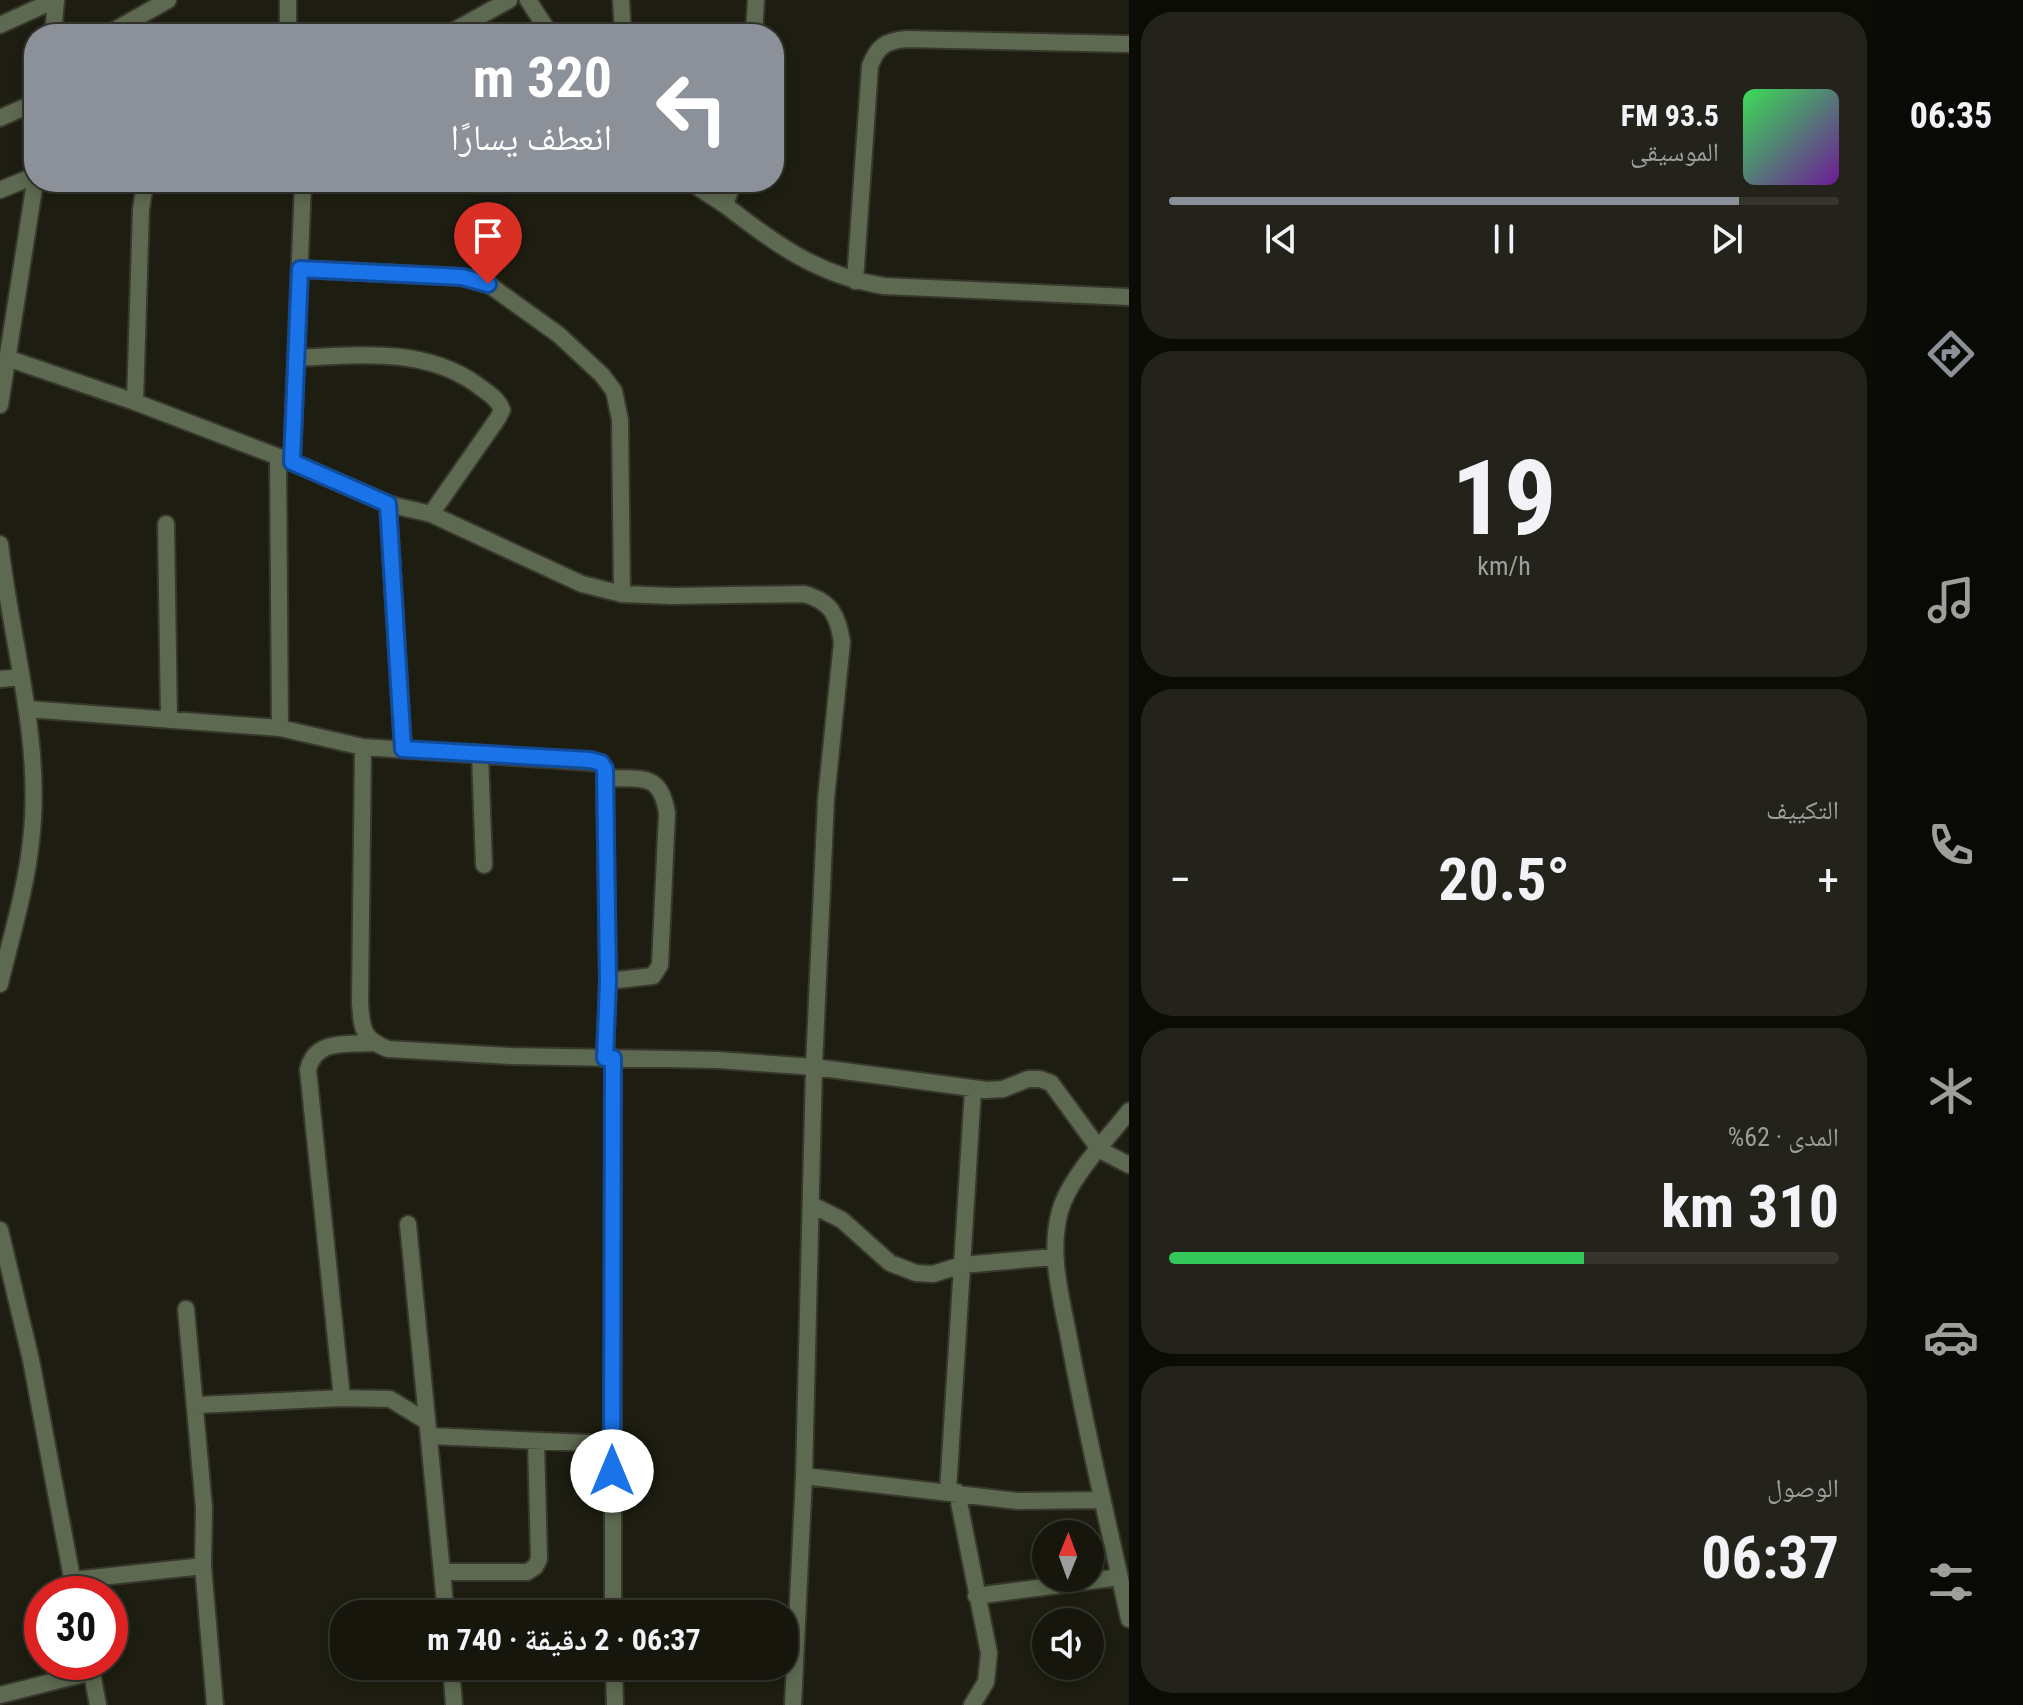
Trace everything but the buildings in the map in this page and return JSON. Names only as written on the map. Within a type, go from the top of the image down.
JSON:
[{"type":"street","points":[[0,25],[56,0],[54,24]]},
{"type":"street","points":[[126,24],[168,0]]},
{"type":"street","points":[[288,0],[288,24]]},
{"type":"street","points":[[466,24],[509,0]]},
{"type":"street","points":[[528,0],[544,24]]},
{"type":"street","points":[[621,0],[622,24]]},
{"type":"street","points":[[755,24],[756,0]]},
{"type":"street","points":[[855,281],[870,66],[875,52],[883,45],[906,39],[1129,44]]},
{"type":"street","points":[[0,118],[24,107]]},
{"type":"street","points":[[0,190],[24,180]]},
{"type":"street","points":[[0,405],[33,192]]},
{"type":"street","points":[[135,402],[144,192]]},
{"type":"street","points":[[280,728],[285,459],[297,358],[303,192]]},
{"type":"street","points":[[705,192],[800,259],[855,281],[884,286],[1129,297]]},
{"type":"street","points":[[725,205],[730,192]]},
{"type":"street","points":[[300,269],[462,277],[488,284],[559,335],[602,375],[614,391],[620,420],[622,594]]},
{"type":"street","points":[[297,358],[407,356],[426,360],[462,375],[499,403],[502,410],[498,418],[431,514]]},
{"type":"street","points":[[7,358],[285,459],[388,504],[431,514],[582,584],[622,594],[804,594],[820,598],[832,608],[839,623],[842,642],[826,799],[814,1067],[804,1476],[793,1705]]},
{"type":"street","points":[[388,504],[403,749]]},
{"type":"street","points":[[166,524],[169,720]]},
{"type":"street","points":[[0,544],[27,709],[33,780],[31,841],[0,984]]},
{"type":"street","points":[[0,679],[21,677]]},
{"type":"street","points":[[27,709],[280,728],[363,747],[590,760],[601,763],[605,769],[613,1600]]},
{"type":"street","points":[[363,747],[360,1003],[364,1031],[371,1043]]},
{"type":"street","points":[[480,754],[484,865]]},
{"type":"street","points":[[605,778],[656,783],[664,795],[667,813],[660,965],[653,976],[608,981]]},
{"type":"street","points":[[342,1398],[308,1070],[311,1057],[321,1048],[371,1043],[388,1049],[511,1056],[718,1060],[814,1067],[973,1089],[1003,1089],[1028,1079],[1045,1081],[1051,1083],[1100,1150],[1129,1165]]},
{"type":"street","points":[[972,1705],[986,1682],[989,1653],[952,1492],[973,1089]]},
{"type":"street","points":[[1129,1111],[1072,1185],[1061,1207],[1055,1230],[1054,1257],[1129,1619]]},
{"type":"street","points":[[812,1205],[842,1220],[890,1263],[916,1273],[933,1274],[962,1265],[1054,1257]]},
{"type":"street","points":[[408,1224],[445,1600]]},
{"type":"street","points":[[0,1230],[31,1360],[72,1576]]},
{"type":"street","points":[[186,1309],[197,1405],[204,1508],[203,1566],[215,1705]]},
{"type":"street","points":[[197,1405],[342,1398],[390,1399],[428,1429],[536,1441],[612,1444]]},
{"type":"street","points":[[442,1572],[527,1572],[535,1567],[539,1559],[536,1441]]},
{"type":"street","points":[[804,1476],[1018,1501],[1102,1500]]},
{"type":"street","points":[[128,1578],[203,1566]]},
{"type":"street","points":[[976,1596],[1120,1577]]},
{"type":"street","points":[[0,1695],[48,1680]]},
{"type":"street","points":[[93,1680],[98,1705]]},
{"type":"street","points":[[452,1680],[454,1705]]},
{"type":"street","points":[[614,1680],[615,1705]]},
{"type":"route","points":[[488,284],[462,277],[300,269],[292,462],[388,504],[403,749],[590,760],[601,763],[605,769],[608,981],[605,1058],[613,1058],[612,1471]]}]
